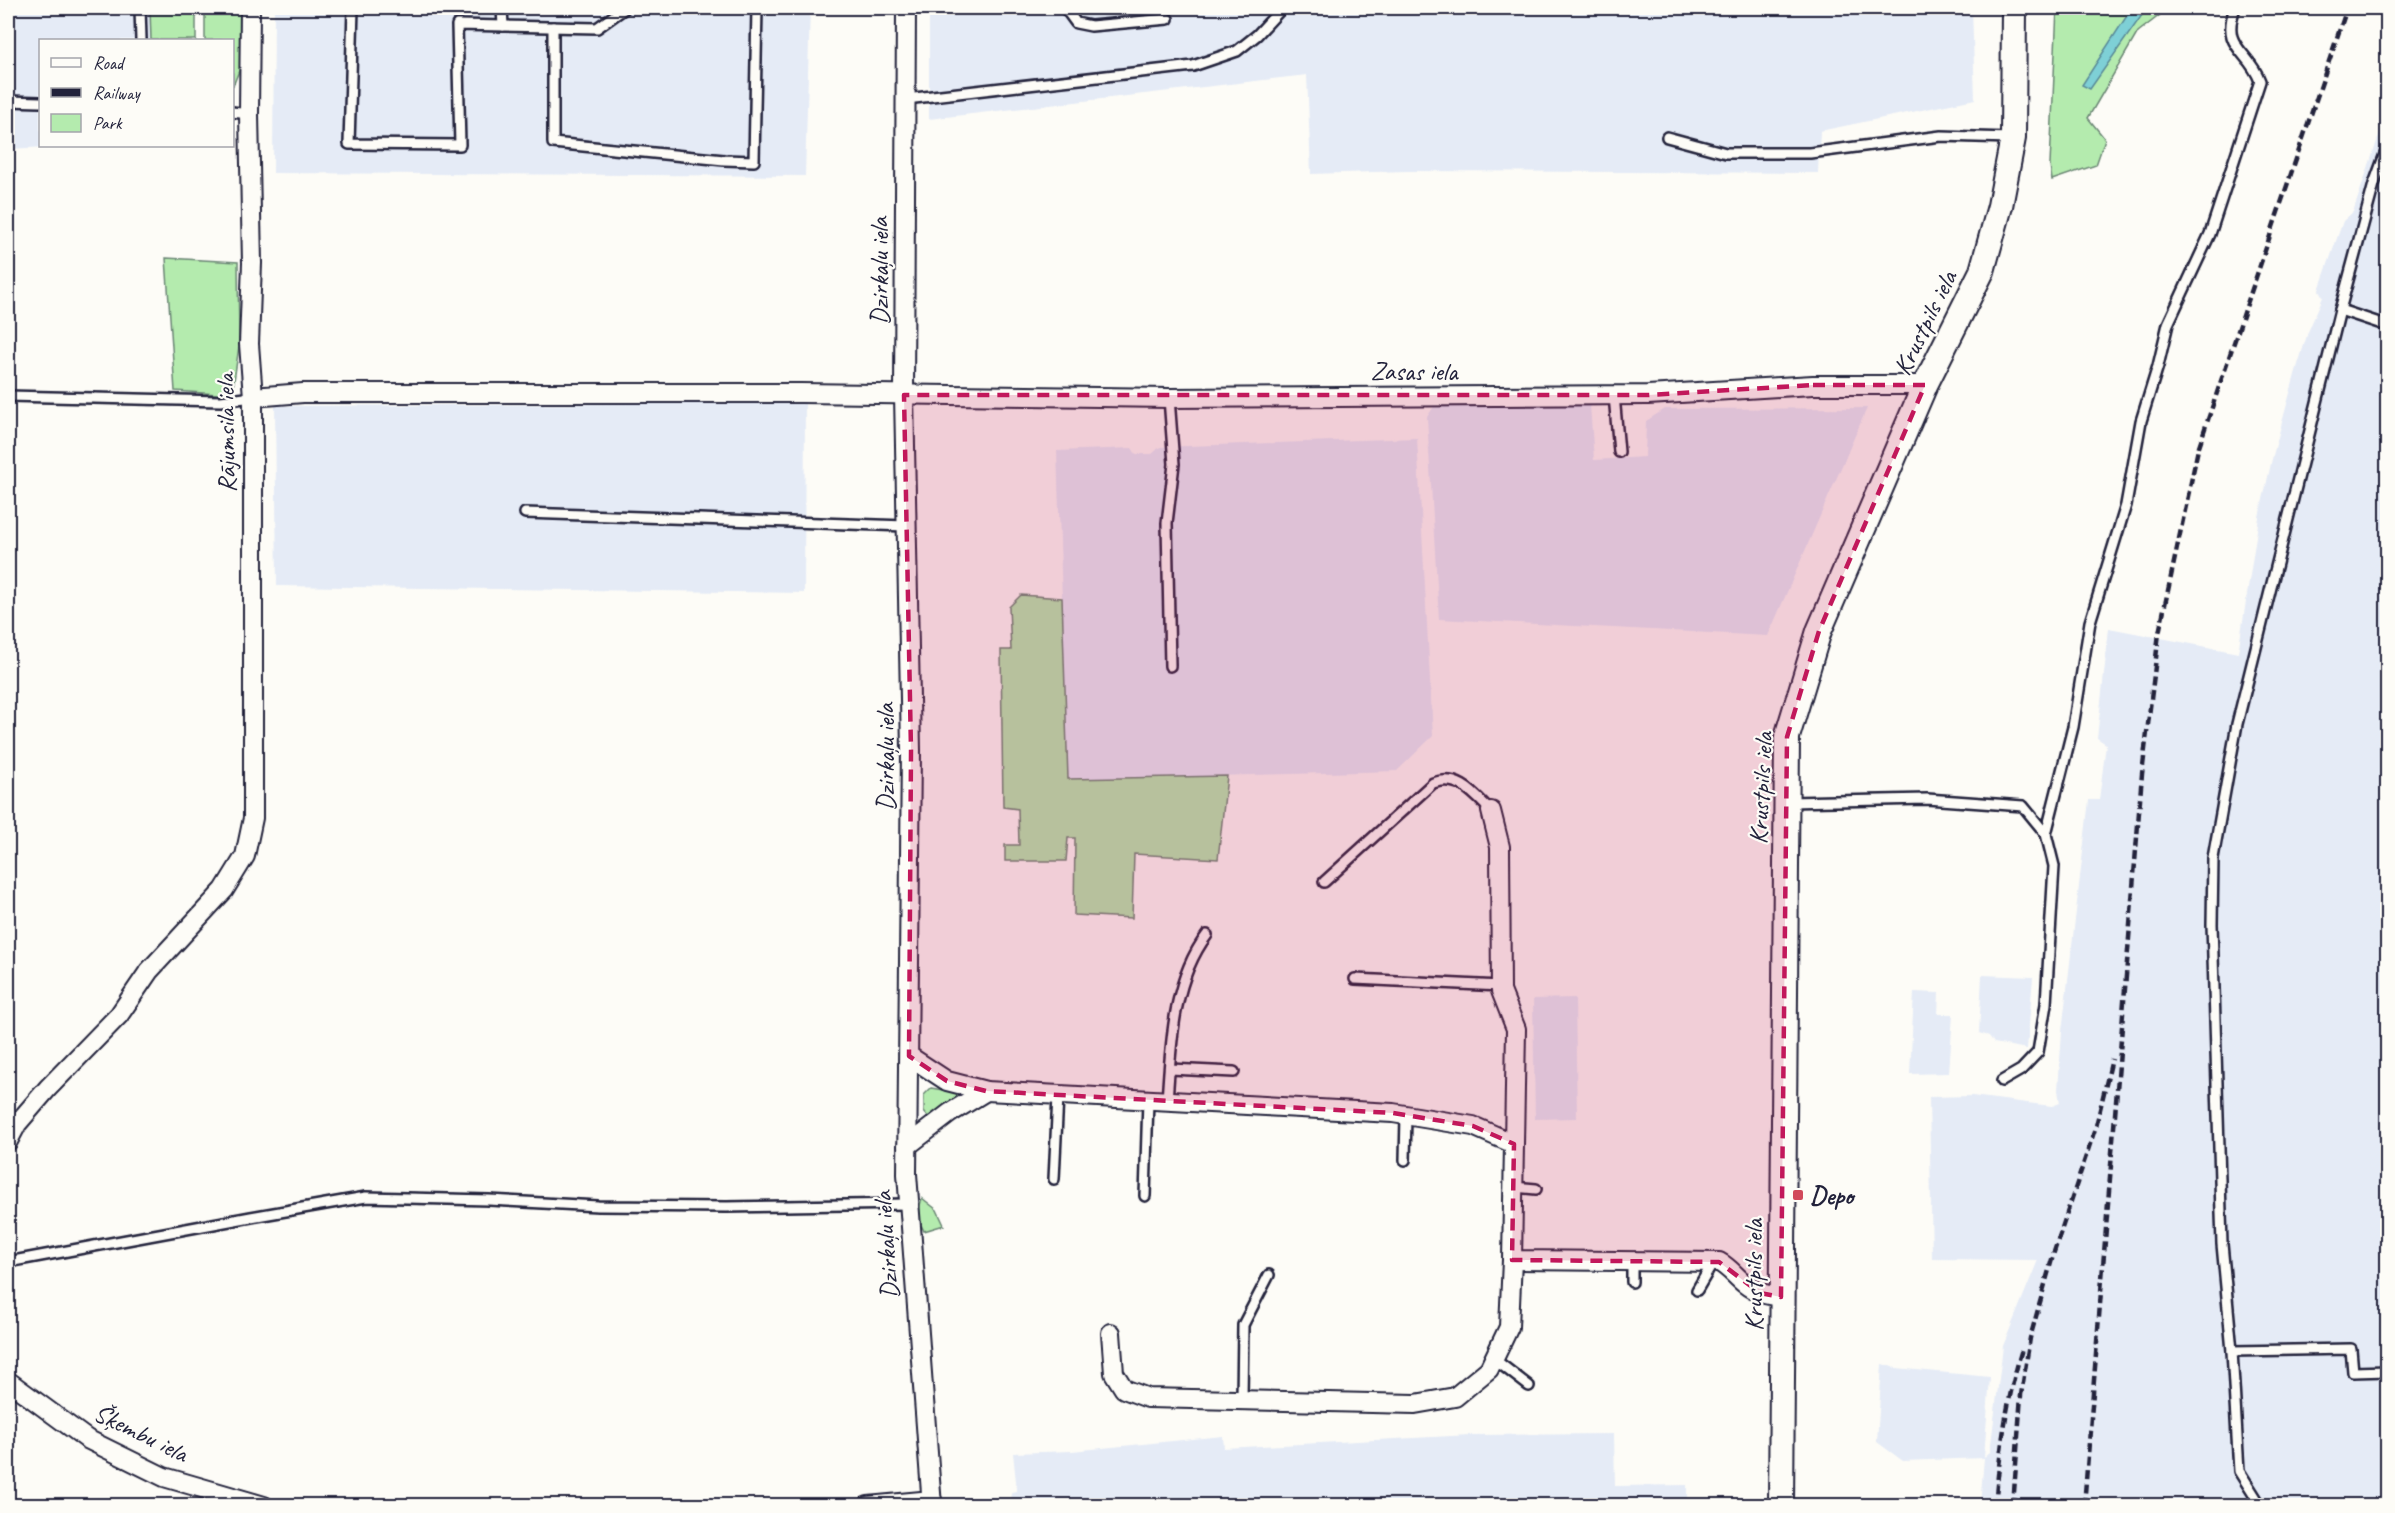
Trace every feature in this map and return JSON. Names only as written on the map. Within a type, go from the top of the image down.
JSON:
[{"type":"main road","name":"Krustpils iela","points":[[1781,1506],[1787,737],[1820,631],[1924,385],[1982,271],[2000,206],[2013,138],[2014,8]]},
{"type":"street","name":"Rājumsila iela","points":[[8,1141],[17,1125],[48,1088],[119,1016],[149,971],[224,890],[246,856],[253,818],[253,397],[249,345],[252,263],[241,113],[250,8]]},
{"type":"street","name":"Dzirkaļu iela","points":[[906,8],[904,395],[911,750],[908,1204],[932,1503]]},
{"type":"street","name":"Zasas iela","points":[[253,397],[303,393],[1169,398],[1614,395],[1813,385],[1924,385]]},
{"type":"street","points":[[1111,1333],[1114,1373],[1125,1389],[1148,1398],[1415,1404],[1455,1397],[1489,1369],[1509,1327],[1516,1029],[1501,991],[1500,847],[1491,811]]},
{"type":"street","points":[[909,1056],[947,1081],[986,1091],[1393,1113],[1473,1126],[1514,1144]]},
{"type":"street","points":[[907,1146],[950,1113],[986,1091]]},
{"type":"street","points":[[1512,1260],[1714,1261],[1731,1269],[1744,1283],[1760,1293],[1781,1297]]},
{"type":"street","name":"Šķembu iela","points":[[8,1381],[87,1439],[164,1477],[264,1506]]},
{"type":"street","points":[[868,1506],[932,1503]]},
{"type":"lane","points":[[140,8],[141,39]]},
{"type":"lane","points":[[352,8],[349,144],[460,145],[457,25],[597,28],[626,8]]},
{"type":"lane","points":[[502,8],[502,26]]},
{"type":"lane","points":[[553,27],[553,143],[754,161],[757,8]]},
{"type":"lane","points":[[1065,8],[1076,23],[1091,26],[1168,19]]},
{"type":"lane","points":[[906,99],[1193,66],[1237,51],[1257,35],[1282,8]]},
{"type":"lane","points":[[2046,834],[2073,728],[2090,622],[2126,505],[2141,422],[2168,324],[2210,234],[2260,81],[2257,72],[2237,48],[2232,38],[2230,22],[2235,8]]},
{"type":"lane","points":[[8,101],[39,102]]},
{"type":"lane","points":[[1666,137],[1726,153],[1810,153],[1941,136],[2013,138]]},
{"type":"lane","points":[[2261,1506],[2239,1471],[2232,1351],[2222,1244],[2212,924],[2213,858],[2237,724],[2340,310],[2374,183],[2388,146]]},
{"type":"lane","points":[[2340,310],[2388,326]]},
{"type":"lane","points":[[1614,395],[1619,452]]},
{"type":"lane","points":[[8,396],[221,401],[253,397]]},
{"type":"lane","points":[[1169,398],[1174,464],[1167,523],[1170,666]]},
{"type":"lane","points":[[525,513],[906,526]]},
{"type":"lane","points":[[1324,882],[1433,783],[1445,779],[1467,786],[1491,811]]},
{"type":"lane","points":[[1787,802],[1927,799],[2023,806],[2046,834],[2055,866],[2046,1004],[2038,1052],[2021,1070],[2002,1081]]},
{"type":"lane","points":[[1167,1101],[1182,984],[1194,951],[1207,935]]},
{"type":"lane","points":[[1356,979],[1501,986]]},
{"type":"lane","points":[[1170,1069],[1234,1072]]},
{"type":"lane","points":[[1054,1179],[1058,1096]]},
{"type":"lane","points":[[1145,1196],[1148,1100]]},
{"type":"lane","points":[[1406,1116],[1406,1160]]},
{"type":"lane","points":[[1514,1187],[1536,1189]]},
{"type":"lane","points":[[8,1262],[366,1197],[645,1207],[908,1204]]},
{"type":"lane","points":[[1632,1260],[1632,1282]]},
{"type":"lane","points":[[1697,1290],[1714,1261]]},
{"type":"lane","points":[[1242,1399],[1243,1325],[1269,1275]]},
{"type":"lane","points":[[2232,1351],[2351,1349],[2353,1372],[2388,1371]]},
{"type":"lane","points":[[1494,1359],[1529,1386]]},
{"type":"lane","points":[[2251,1489],[2251,1506]]},
{"type":"highlighted area","points":[[1813,385],[1925,385],[1819,631],[1787,737],[1781,1297],[1760,1293],[1719,1262],[1512,1260],[1514,1144],[1473,1126],[1393,1113],[986,1091],[947,1081],[909,1056],[911,750],[904,395],[1648,395]]},
{"type":"shaded area","points":[[8,8],[176,8],[176,39],[39,39],[39,147],[47,147],[8,149]]},
{"type":"shaded area","points":[[274,8],[810,8],[805,176],[273,173]]},
{"type":"shaded area","points":[[929,8],[1972,8],[1975,99],[1820,131],[1818,173],[1407,171],[1311,174],[1307,75],[929,119]]},
{"type":"shaded area","points":[[2387,112],[2387,1505],[1980,1505],[1984,1458],[1903,1461],[1877,1442],[1882,1364],[1896,1368],[1990,1377],[1984,1457],[1990,1452],[2003,1346],[2038,1260],[1932,1259],[1929,1097],[1972,1096],[2052,1106],[2060,1103],[2058,1090],[2062,1031],[2089,800],[2099,800],[2106,744],[2097,738],[2109,628],[2238,653],[2259,517],[2296,371],[2308,332],[2323,297],[2319,290],[2343,221],[2353,212]]},
{"type":"shaded area","points":[[805,403],[804,593],[277,586],[275,406]]},
{"type":"shaded area","points":[[1435,405],[1590,405],[1594,460],[1645,457],[1646,421],[1665,409],[1867,408],[1768,636],[1439,619],[1427,417]]},
{"type":"shaded area","points":[[1417,438],[1433,736],[1397,771],[1068,780],[1057,451],[1132,448],[1136,454],[1152,454],[1160,447]]},
{"type":"shaded area","points":[[1982,975],[2033,977],[2027,1049],[1994,1043],[1989,1036],[1979,1033]]},
{"type":"shaded area","points":[[1914,992],[1939,993],[1938,1014],[1953,1014],[1949,1073],[1910,1074]]},
{"type":"shaded area","points":[[1575,998],[1577,1118],[1535,1119],[1533,999]]},
{"type":"shaded area","points":[[1614,1434],[1615,1486],[1687,1485],[1687,1505],[1013,1506],[1011,1492],[1017,1491],[1013,1453],[1072,1451],[1223,1436],[1224,1448],[1470,1435]]},
{"type":"green space","points":[[150,8],[196,8],[196,39],[151,39]]},
{"type":"green space","points":[[205,8],[241,8],[240,68],[234,83],[234,39],[205,39]]},
{"type":"green space","points":[[2057,8],[2169,8],[2138,32],[2088,118],[2105,139],[2096,165],[2052,180],[2050,165]]},
{"type":"green space","points":[[166,258],[238,262],[239,346],[232,395],[175,391]]},
{"type":"green space","points":[[1021,595],[1062,598],[1068,779],[1227,776],[1218,859],[1134,854],[1132,918],[1074,915],[1075,838],[1068,838],[1066,861],[1005,861],[1005,845],[1019,845],[1018,809],[1003,807],[1001,650],[1011,650],[1009,607]]},
{"type":"green space","points":[[931,1088],[967,1094],[929,1118],[924,1112],[924,1095]]},
{"type":"green space","points":[[922,1198],[937,1210],[944,1225],[924,1231],[917,1216]]},
{"type":"water","points":[[2132,8],[2147,8],[2090,89],[2082,85]]},
{"type":"railway","points":[[2084,1506],[2142,774],[2159,633],[2198,449],[2347,8]]},
{"type":"railway","points":[[2013,1506],[2021,1395],[2030,1338],[2054,1252],[2096,1126],[2112,1059]]},
{"type":"railway","points":[[1995,1506],[2004,1427],[2022,1349]]},
{"type":"place","name":"Depo","points":[[1798,1195]]}]
